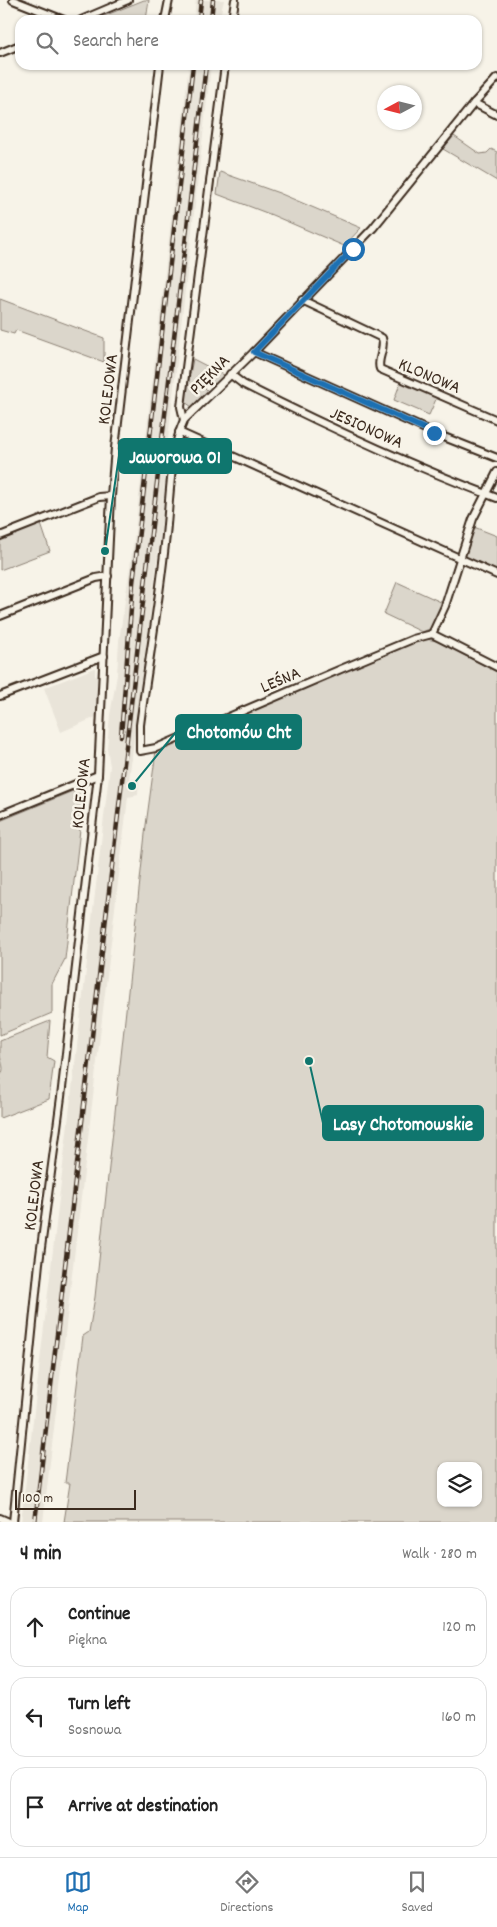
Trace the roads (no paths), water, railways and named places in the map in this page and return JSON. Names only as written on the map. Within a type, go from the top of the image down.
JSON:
[{"type":"street","points":[[13,0],[51,15]]},
{"type":"street","points":[[93,15],[128,0]]},
{"type":"street","points":[[167,15],[169,0]]},
{"type":"street","points":[[233,15],[235,0]]},
{"type":"street","points":[[0,53],[15,47]]},
{"type":"street","name":"KOLEJOWA","points":[[13,1522],[40,1263],[98,775],[111,496],[122,385],[159,70]]},
{"type":"street","points":[[184,420],[182,399],[224,70]]},
{"type":"street","name":"PIĘKNA","points":[[140,751],[140,725],[165,545],[174,463],[179,432],[184,420],[254,352],[373,228],[474,103],[497,78]]},
{"type":"street","points":[[474,103],[497,115]]},
{"type":"street","name":"KLONOWA","points":[[302,300],[382,338],[384,348],[379,363],[380,369],[497,420]]},
{"type":"street","points":[[254,352],[434,433],[497,458]]},
{"type":"street","name":"JESIONOWA","points":[[230,374],[243,384],[336,431],[415,466],[497,498]]},
{"type":"street","points":[[179,432],[497,575]]},
{"type":"street","points":[[497,472],[473,520],[444,606],[432,634],[497,667]]},
{"type":"street","points":[[0,536],[99,497],[111,496]]},
{"type":"street","points":[[0,616],[96,578],[108,576]]},
{"type":"street","name":"LEŚNA","points":[[140,751],[156,748],[359,661],[413,639],[432,634]]},
{"type":"street","points":[[0,696],[104,656]]},
{"type":"street","points":[[0,815],[98,775]]},
{"type":"street","points":[[0,1518],[9,1522]]},
{"type":"railway","points":[[200,15],[201,0]]},
{"type":"railway","points":[[212,15],[213,0]]},
{"type":"railway","points":[[121,736],[133,583],[192,70]]},
{"type":"railway","points":[[35,1522],[205,70]]},
{"type":"place","name":"Jaworowa 01","points":[[105,551]]},
{"type":"place","name":"Chotomów Cht","points":[[132,786]]},
{"type":"place","name":"Lasy Chotomowskie","points":[[309,1061]]}]
